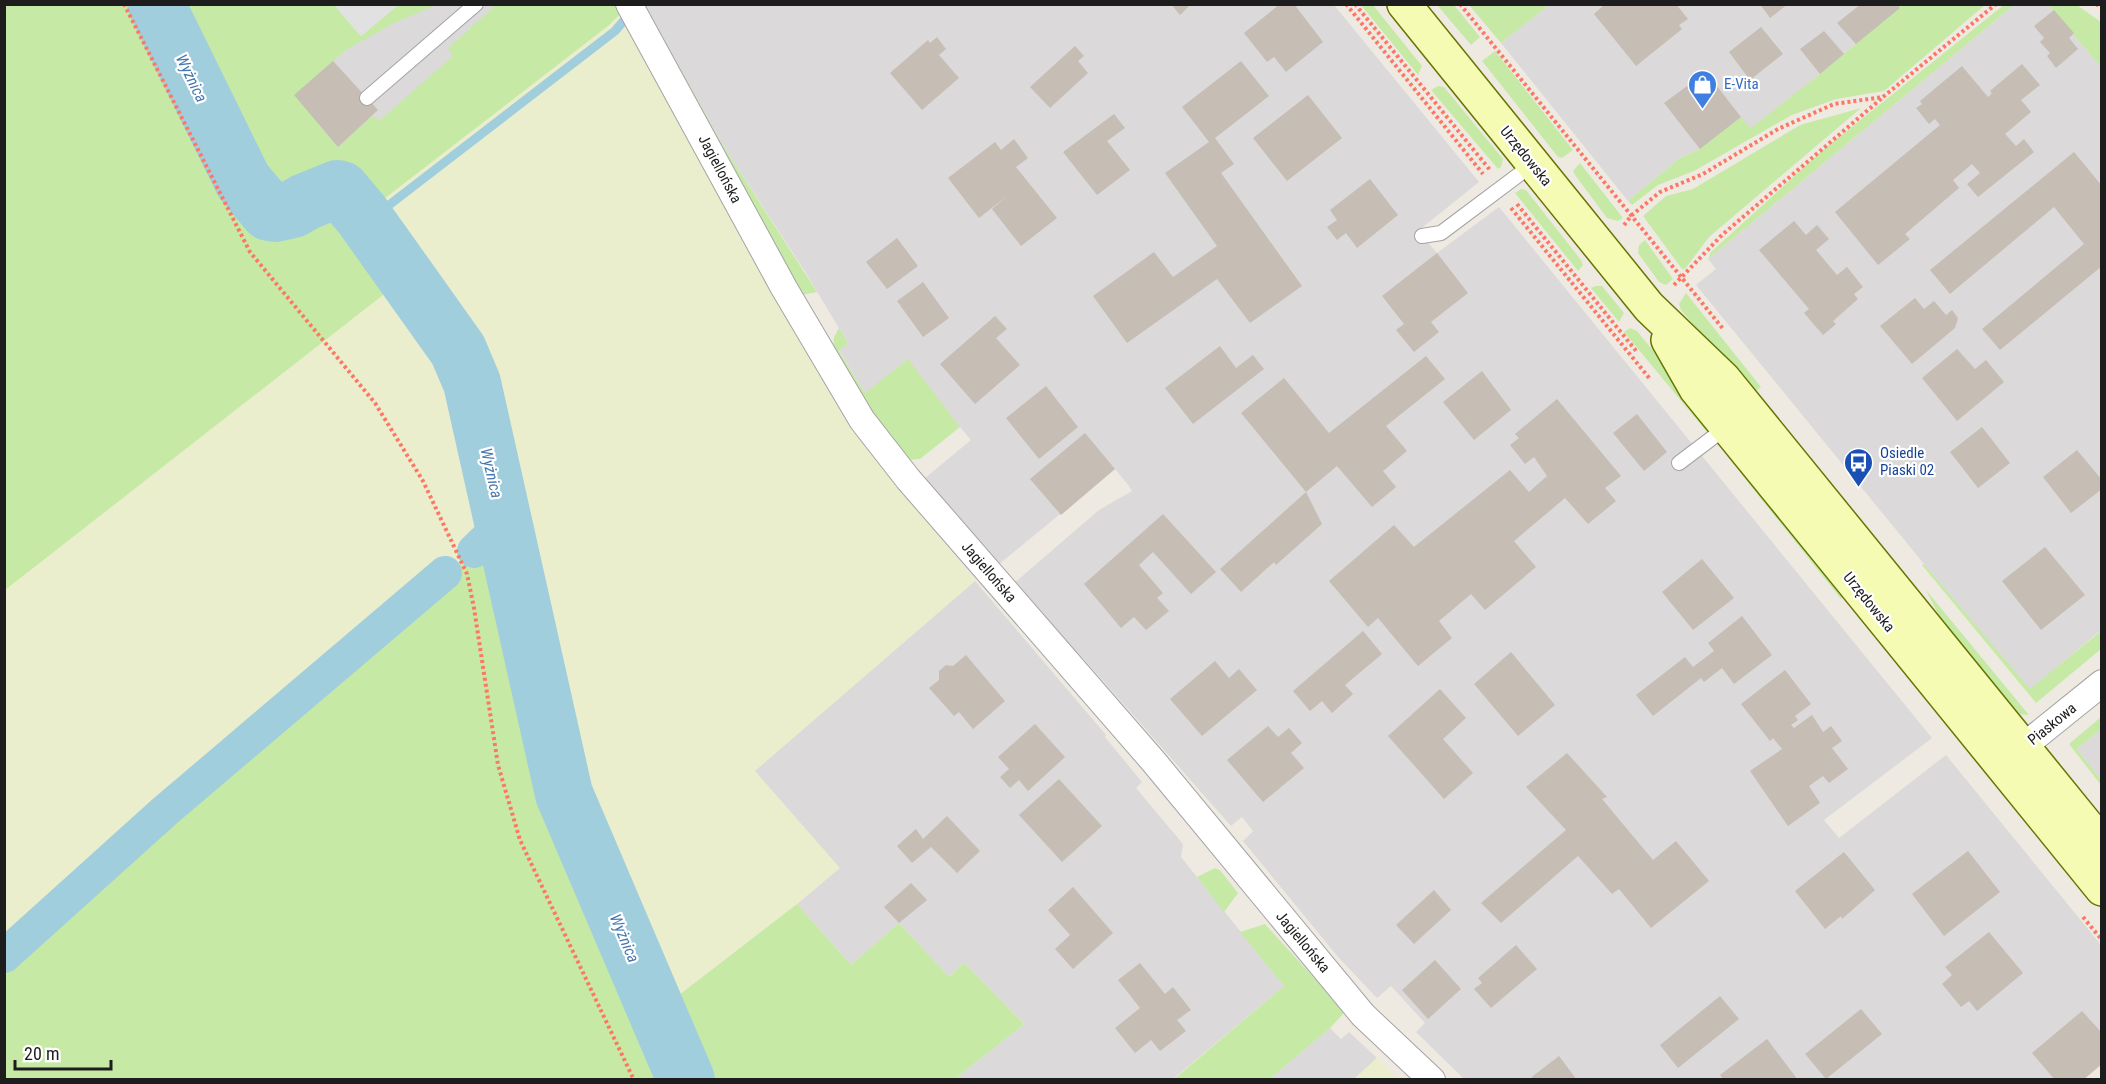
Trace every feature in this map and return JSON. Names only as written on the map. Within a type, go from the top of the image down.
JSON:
[{"type":"street","name":"Jagiellońska","points":[[628,4],[784,288],[862,420],[908,479],[1154,762],[1363,1015],[1432,1080]]},
{"type":"street","name":"Urzędowska","points":[[1404,4],[1649,307],[1696,390],[1738,418],[2012,756],[2102,889]]},
{"type":"street","name":"Piaskowa","points":[[2012,756],[2102,683]]},
{"type":"street","name":"Urzędowska","points":[[2012,756],[2102,844]]},
{"type":"lane","points":[[368,98],[476,4]]},
{"type":"lane","points":[[1432,248],[1441,233],[1533,164]]},
{"type":"lane","points":[[1422,236],[1441,233]]},
{"type":"lane","points":[[1679,463],[1738,418]]},
{"type":"path","points":[[124,4],[250,252],[375,404],[423,481],[467,574],[498,765],[520,840],[634,1080]]},
{"type":"path","points":[[1346,4],[1581,293]]},
{"type":"path","points":[[1649,307],[1682,278],[1722,235],[1996,4]]},
{"type":"path","points":[[2096,4],[2102,8]]},
{"type":"path","points":[[1605,253],[1632,215],[1660,192],[1703,174],[1778,129],[1834,104],[1883,98]]},
{"type":"shaded area","points":[[334,5],[398,5],[361,36]]},
{"type":"shaded area","points":[[398,5],[592,5],[382,201],[294,95]]},
{"type":"shaded area","points":[[645,5],[1334,5],[1479,182],[1418,231],[1437,253],[1499,207],[1932,738],[1824,820],[1839,838],[1946,755],[2101,945],[2101,1064],[2083,1080],[1464,1079],[1416,1032],[1425,1023],[1391,986],[1377,998],[1339,958],[1243,841],[1253,831],[1242,817],[1231,826],[1078,653],[1074,655],[1013,584],[1099,510],[1132,491],[1129,486],[1115,469],[998,565],[924,479],[971,440],[960,427],[865,393],[839,350],[848,343],[721,142]]},
{"type":"shaded area","points":[[1549,5],[1902,5],[1751,129],[1741,118],[1700,149],[1680,158],[1628,201],[1501,43]]},
{"type":"shaded area","points":[[2014,5],[2048,5],[2101,67],[2101,630],[2030,690],[1696,285],[1716,269],[1708,259]]},
{"type":"shaded area","points":[[975,581],[1106,735],[1105,737],[1142,782],[1136,788],[1183,844],[1181,857],[1284,986],[1173,1079],[955,1079],[1024,1024],[964,963],[949,977],[899,923],[851,965],[797,904],[839,868],[754,771]]},
{"type":"shaded area","points":[[2101,729],[2101,780],[2077,749]]},
{"type":"shaded area","points":[[1330,1028],[1341,1039],[1349,1032],[1377,1058],[1354,1079],[1270,1079]]},
{"type":"green space","points":[[2005,4],[2014,5],[1708,259],[1711,252],[1823,150]]},
{"type":"green space","points":[[5,5],[334,5],[361,36],[398,5],[436,5],[392,24],[346,50],[295,95],[338,147],[373,115],[379,121],[453,56],[448,48],[496,5],[617,5],[622,12],[608,26],[371,209],[415,270],[5,590]]},
{"type":"green space","points":[[642,5],[645,5],[721,142],[817,292],[802,295]]},
{"type":"green space","points":[[1361,5],[1373,5],[1422,66],[1418,75]]},
{"type":"green space","points":[[1437,5],[1454,5],[1480,37],[1471,45]]},
{"type":"green space","points":[[1469,5],[1549,5],[1501,43]]},
{"type":"green space","points":[[1902,5],[1985,5],[1884,91],[1836,99],[1792,115],[1694,171],[1658,185],[1632,205],[1628,201],[1680,158],[1700,149],[1741,117],[1751,128]]},
{"type":"green space","points":[[2048,5],[2077,5],[2101,22],[2101,67]]},
{"type":"green space","points":[[622,12],[872,450],[975,581],[755,771],[840,868],[666,1005],[575,798],[475,356],[371,209],[608,26]]},
{"type":"green space","points":[[1495,51],[1573,150],[1562,158],[1558,157],[1482,61]]},
{"type":"green space","points":[[1438,86],[1444,87],[1503,159],[1501,167],[1498,169],[1431,90]]},
{"type":"green space","points":[[1861,108],[1709,237],[1685,269],[1682,269],[1643,216],[1666,196],[1693,189],[1800,125]]},
{"type":"green space","points":[[1580,163],[1623,218],[1618,221],[1607,218],[1573,171]]},
{"type":"green space","points":[[1521,189],[1526,190],[1581,260],[1583,265],[1578,271],[1515,193]]},
{"type":"green space","points":[[1645,240],[1673,279],[1666,285],[1659,282],[1638,253],[1639,245]]},
{"type":"green space","points":[[397,282],[448,353],[464,394],[495,530],[474,551],[445,573],[165,811],[5,956],[5,590]]},
{"type":"green space","points":[[1602,286],[1624,313],[1619,322],[1591,288]]},
{"type":"green space","points":[[1686,293],[1761,387],[1755,392],[1748,390],[1681,310],[1679,304]]},
{"type":"green space","points":[[839,328],[848,343],[839,351],[865,393],[908,359],[960,427],[920,459],[907,460],[866,405],[833,352],[834,337]]},
{"type":"green space","points":[[1630,328],[1637,331],[1710,420],[1711,426],[1706,431],[1624,332]]},
{"type":"green space","points":[[1733,452],[1847,591],[1841,599],[1727,456]]},
{"type":"green space","points":[[495,530],[557,808],[674,1079],[5,1079],[5,956],[165,811],[445,573],[474,551]]},
{"type":"green space","points":[[1924,564],[2030,689],[2101,631],[2101,649],[2036,703],[1922,565]]},
{"type":"green space","points":[[1926,590],[2029,715],[2009,713],[1954,646]]},
{"type":"green space","points":[[2101,717],[2101,729],[2077,749],[2101,780],[2101,785],[2069,744]]},
{"type":"green space","points":[[1215,868],[1220,870],[1238,893],[1224,912],[1197,877]]},
{"type":"green space","points":[[797,904],[851,965],[899,923],[949,977],[964,963],[1024,1024],[955,1079],[698,1079],[666,1005]]},
{"type":"green space","points":[[1265,924],[1345,1012],[1330,1028],[1270,1079],[1173,1080],[1284,986],[1240,932]]},
{"type":"green space","points":[[1377,1058],[1399,1079],[1354,1079]]},
{"type":"building","points":[[1171,4],[1191,4],[1180,15]]},
{"type":"building","points":[[1280,4],[1294,4],[1323,42],[1286,72],[1274,57],[1267,62],[1244,33]]},
{"type":"building","points":[[1605,4],[1676,4],[1688,19],[1679,25],[1682,29],[1636,66],[1594,14]]},
{"type":"building","points":[[1760,4],[1788,4],[1770,18]]},
{"type":"building","points":[[1861,4],[1897,4],[1900,8],[1856,44],[1837,23]]},
{"type":"building","points":[[2054,10],[2074,33],[2069,38],[2078,49],[2056,68],[2047,56],[2050,53],[2040,42],[2044,38],[2034,26]]},
{"type":"building","points":[[1761,27],[1783,54],[1750,80],[1729,52]]},
{"type":"building","points":[[1824,31],[1844,54],[1820,74],[1800,49]]},
{"type":"building","points":[[937,37],[946,49],[939,55],[959,78],[922,110],[890,73],[928,40],[930,43]]},
{"type":"building","points":[[1075,46],[1084,56],[1078,61],[1088,73],[1050,108],[1030,87]]},
{"type":"building","points":[[333,61],[378,110],[338,147],[294,95]]},
{"type":"building","points":[[1241,61],[1269,96],[1215,138],[1234,164],[1221,173],[1302,286],[1250,323],[1217,279],[1127,343],[1093,296],[1154,252],[1173,277],[1217,246],[1165,173],[1209,142],[1182,107]]},
{"type":"building","points":[[2022,64],[2040,85],[2021,100],[2031,112],[2005,134],[2016,146],[2024,139],[2034,152],[1978,197],[1967,184],[1980,173],[1972,164],[1953,180],[1959,188],[1905,234],[1910,239],[1878,265],[1835,212],[1940,125],[1935,119],[1929,124],[1916,108],[1922,104],[1920,101],[1962,66],[1988,97],[1992,93],[1990,91]]},
{"type":"building","name":"E-Vita","points":[[1706,72],[1741,117],[1700,149],[1664,103]]},
{"type":"building","points":[[1308,95],[1342,138],[1287,181],[1253,138]]},
{"type":"building","points":[[1114,114],[1125,128],[1107,141],[1130,170],[1097,195],[1063,152]]},
{"type":"building","points":[[1014,139],[1028,158],[1016,167],[1057,218],[1021,246],[992,209],[1007,196],[979,218],[948,178],[995,142],[1001,150]]},
{"type":"building","points":[[2074,152],[2102,186],[2102,266],[2000,350],[1982,329],[2084,244],[2054,207],[1950,294],[1930,270]]},
{"type":"building","points":[[1370,179],[1398,215],[1357,248],[1346,233],[1337,240],[1327,227],[1337,220],[1330,210]]},
{"type":"building","points":[[1794,221],[1806,235],[1817,225],[1829,239],[1816,250],[1837,275],[1847,267],[1863,287],[1854,294],[1858,299],[1833,321],[1836,324],[1823,335],[1804,313],[1809,309],[1759,250]]},
{"type":"building","points":[[897,238],[918,266],[887,289],[866,262]]},
{"type":"building","points":[[1437,253],[1468,293],[1431,322],[1439,332],[1414,352],[1396,330],[1404,324],[1382,296]]},
{"type":"building","points":[[923,282],[949,318],[923,337],[897,301]]},
{"type":"building","points":[[1915,298],[1924,309],[1934,301],[1946,315],[1952,310],[1958,318],[1955,328],[1912,364],[1880,326]]},
{"type":"building","points":[[995,316],[1007,329],[996,338],[1020,365],[975,404],[940,364]]},
{"type":"building","points":[[1220,346],[1236,368],[1253,355],[1264,369],[1193,424],[1165,388]]},
{"type":"building","points":[[1957,349],[1975,369],[1986,360],[2004,382],[1957,421],[1922,378]]},
{"type":"building","points":[[1426,356],[1445,379],[1386,426],[1407,451],[1383,471],[1396,487],[1372,507],[1337,466],[1306,492],[1241,413],[1284,378],[1329,433]]},
{"type":"building","points":[[1482,371],[1511,410],[1474,440],[1443,402]]},
{"type":"building","points":[[1046,386],[1078,427],[1039,459],[1006,418]]},
{"type":"building","points":[[1557,399],[1621,476],[1605,488],[1616,501],[1588,524],[1565,498],[1514,541],[1536,567],[1485,610],[1471,594],[1439,621],[1452,638],[1418,666],[1378,618],[1368,627],[1329,581],[1394,525],[1414,547],[1510,470],[1529,492],[1547,476],[1534,457],[1525,464],[1510,445],[1519,438],[1515,434]]},
{"type":"building","points":[[1637,414],[1667,452],[1644,471],[1613,433]]},
{"type":"building","points":[[1982,427],[2010,463],[1978,488],[1950,452]]},
{"type":"building","points":[[1085,433],[1115,469],[1061,515],[1030,479]]},
{"type":"building","points":[[2077,450],[2102,480],[2102,489],[2071,513],[2043,477]]},
{"type":"building","points":[[1306,492],[1322,524],[1276,565],[1274,562],[1241,592],[1220,569]]},
{"type":"building","points":[[1163,514],[1216,572],[1191,594],[1153,552],[1139,565],[1163,593],[1157,598],[1169,611],[1146,630],[1134,617],[1121,628],[1084,584]]},
{"type":"building","points":[[2045,547],[2085,595],[2041,630],[2002,581]]},
{"type":"building","points":[[1702,559],[1734,598],[1693,630],[1662,592]]},
{"type":"building","points":[[1742,616],[1772,655],[1734,684],[1722,668],[1704,682],[1701,678],[1653,716],[1636,695],[1685,657],[1693,667],[1714,651],[1708,643]]},
{"type":"building","points":[[1363,631],[1382,654],[1345,685],[1353,694],[1332,713],[1322,701],[1310,711],[1293,691]]},
{"type":"building","points":[[1511,652],[1555,705],[1518,736],[1474,684]]},
{"type":"building","points":[[966,655],[1005,701],[973,729],[959,712],[954,716],[929,688],[939,680],[939,671],[946,665],[953,666]]},
{"type":"building","points":[[1215,661],[1229,678],[1239,669],[1257,690],[1202,736],[1170,699]]},
{"type":"building","points":[[1785,670],[1811,704],[1795,716],[1798,720],[1791,725],[1794,728],[1812,715],[1823,732],[1831,726],[1842,741],[1832,748],[1848,769],[1829,783],[1823,776],[1809,786],[1820,803],[1788,826],[1750,771],[1782,749],[1773,738],[1770,741],[1741,704]]},
{"type":"building","points":[[1440,689],[1466,718],[1443,739],[1473,773],[1444,799],[1388,736]]},
{"type":"building","points":[[1035,724],[1065,757],[1028,791],[1019,780],[1010,788],[1000,777],[1009,769],[998,757]]},
{"type":"building","points":[[1268,726],[1278,737],[1289,728],[1302,743],[1291,753],[1304,768],[1263,802],[1227,760]]},
{"type":"building","points":[[1567,753],[1607,797],[1602,799],[1653,860],[1676,841],[1709,881],[1651,928],[1619,889],[1612,894],[1578,856],[1501,923],[1481,903],[1566,830],[1526,787]]},
{"type":"building","points":[[1059,779],[1102,826],[1062,862],[1019,815]]},
{"type":"building","points":[[947,816],[980,851],[957,873],[931,847],[912,863],[897,846],[916,829],[923,839]]},
{"type":"building","points":[[1968,851],[2000,892],[1944,936],[1912,894]]},
{"type":"building","points":[[1844,852],[1875,890],[1842,919],[1841,916],[1825,929],[1795,891]]},
{"type":"building","points":[[911,883],[927,900],[899,923],[884,907]]},
{"type":"building","points":[[1073,887],[1113,933],[1073,969],[1055,949],[1070,935],[1048,910]]},
{"type":"building","points":[[1434,890],[1451,910],[1414,944],[1396,925]]},
{"type":"building","points":[[1989,932],[2023,973],[1977,1011],[1969,1001],[1961,1007],[1942,984],[1952,975],[1945,967]]},
{"type":"building","points":[[1516,945],[1537,969],[1491,1008],[1474,989],[1482,983],[1478,978]]},
{"type":"building","points":[[1435,960],[1461,989],[1428,1019],[1402,990]]},
{"type":"building","points":[[1140,963],[1165,994],[1173,987],[1191,1010],[1177,1020],[1186,1031],[1160,1051],[1151,1040],[1135,1053],[1115,1028],[1140,1008],[1118,980]]},
{"type":"building","points":[[1720,996],[1739,1019],[1678,1068],[1660,1045]]},
{"type":"building","points":[[1861,1009],[1882,1034],[1826,1079],[1805,1054]]},
{"type":"building","points":[[2082,1011],[2102,1033],[2102,1064],[2083,1080],[2055,1080],[2032,1053]]},
{"type":"building","points":[[1767,1039],[1798,1080],[1724,1080],[1720,1075]]},
{"type":"building","points":[[1559,1056],[1577,1080],[1529,1080],[1533,1076]]},
{"type":"waterway","name":"Wyżnica","points":[[156,4],[243,181],[269,212],[293,209],[337,189],[341,190],[362,215],[458,350],[472,383],[564,794],[686,1080]]},
{"type":"waterway","points":[[367,222],[615,31],[626,18]]},
{"type":"waterway","points":[[474,551],[503,523]]},
{"type":"waterway","points":[[4,956],[165,811],[445,573]]},
{"type":"place","name":"E-Vita","points":[[1703,110]]},
{"type":"place","name":"Osiedle Piaski 02","points":[[1859,488]]}]
